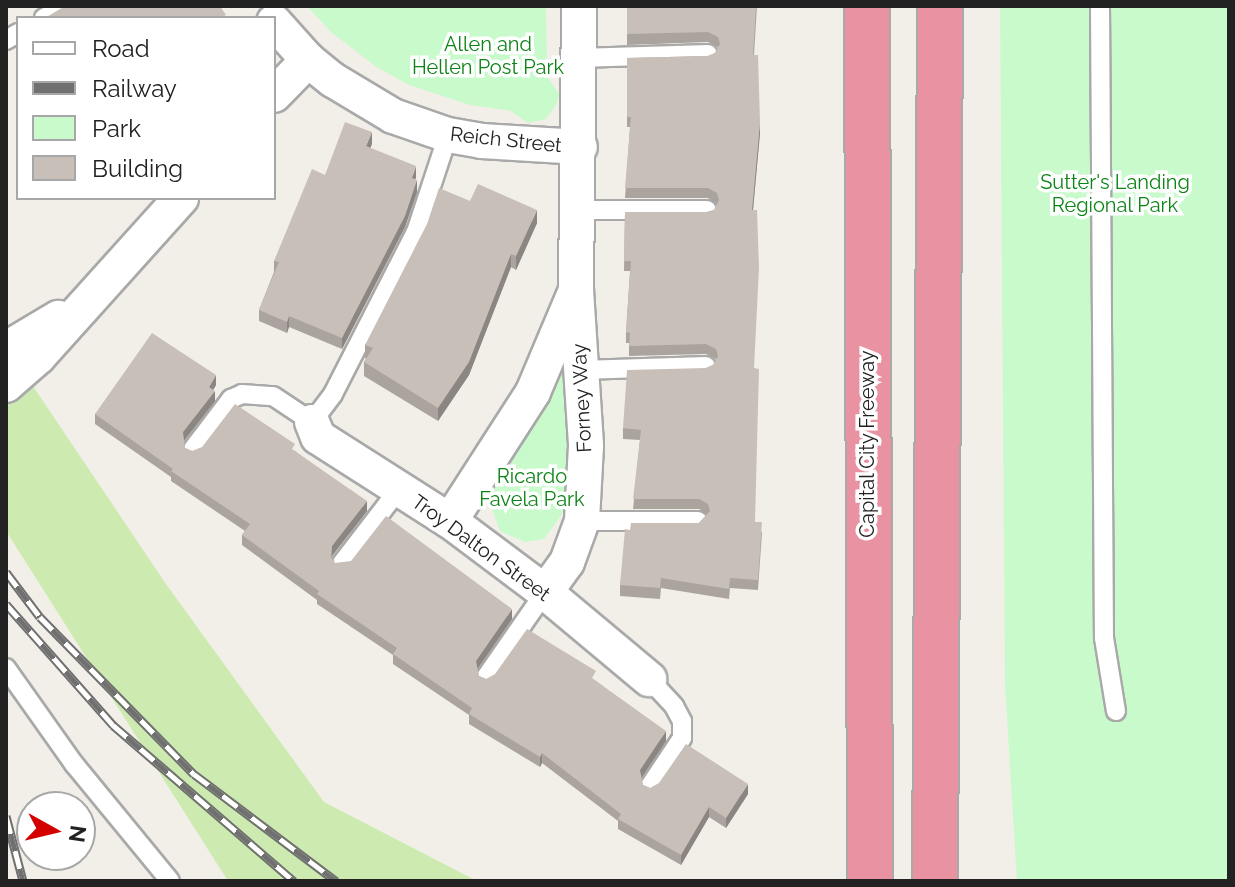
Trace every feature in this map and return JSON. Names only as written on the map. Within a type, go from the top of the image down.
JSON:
[{"type":"highway","name":"Capital City Freeway","points":[[867,6],[870,881]]},
{"type":"highway","points":[[935,881],[940,6]]},
{"type":"street","name":"Forney Way","points":[[545,592],[567,562],[582,521],[586,446],[576,290],[580,147],[579,6]]},
{"type":"street","name":"Reich Street","points":[[276,24],[308,60],[333,80],[393,116],[448,135],[518,145],[580,147]]},
{"type":"street","points":[[276,93],[308,60]]},
{"type":"street","points":[[6,385],[38,357],[179,200]]},
{"type":"street","name":"Forney Way","points":[[450,521],[533,392],[576,290]]},
{"type":"street","points":[[6,349],[92,296]]},
{"type":"street","name":"Troy Dalton Street","points":[[312,422],[318,437],[450,521],[545,592],[649,679]]},
{"type":"lane","points":[[48,16],[65,6]]},
{"type":"lane","points":[[1100,6],[1106,484],[1104,638],[1116,711]]},
{"type":"lane","points":[[579,58],[708,54]]},
{"type":"lane","points":[[193,449],[231,399],[242,394],[273,396],[312,422],[333,394],[416,232],[448,135]]},
{"type":"lane","points":[[578,210],[707,210]]},
{"type":"lane","points":[[582,370],[706,366]]},
{"type":"lane","points":[[342,563],[399,489]]},
{"type":"lane","points":[[582,521],[698,521]]},
{"type":"lane","points":[[486,677],[545,592]]},
{"type":"lane","points":[[6,668],[74,764],[170,881]]},
{"type":"lane","points":[[649,679],[674,706],[682,721],[682,738],[650,786]]},
{"type":"green space","name":"Allen and Hellen Post Park","points":[[307,6],[546,6],[547,76],[559,94],[557,103],[546,119],[528,123],[511,111],[470,105],[409,85],[375,66],[331,32]]},
{"type":"green space","name":"Sutter's Landing Regional Park","points":[[1000,6],[1229,6],[1229,881],[1017,881],[1005,685]]},
{"type":"green space","points":[[6,346],[166,584],[324,802],[477,881],[228,881],[6,531]]},
{"type":"green space","name":"Ricardo Favela Park","points":[[570,346],[568,493],[561,516],[544,539],[525,542],[500,531],[490,504],[500,470]]},
{"type":"building","points":[[65,6],[220,6],[226,15],[224,16],[48,16]]},
{"type":"building","points":[[627,6],[756,6],[753,55],[758,55],[760,122],[752,210],[757,210],[759,268],[754,368],[759,369],[755,522],[762,522],[758,580],[730,578],[729,589],[661,578],[660,588],[620,585],[625,529],[630,530],[631,523],[699,523],[710,511],[708,504],[699,499],[633,499],[641,430],[623,428],[627,370],[706,368],[713,365],[718,356],[716,349],[706,344],[629,346],[630,333],[626,332],[631,261],[624,261],[625,212],[707,212],[714,210],[719,200],[717,193],[708,188],[625,188],[631,117],[627,117],[627,58],[708,56],[715,53],[720,44],[718,37],[708,32],[627,34]]},
{"type":"building","points":[[345,122],[372,132],[366,146],[416,166],[412,178],[417,180],[405,216],[342,338],[289,316],[287,322],[259,310],[279,262],[274,261],[312,169],[325,175]]},
{"type":"building","points":[[478,184],[537,210],[516,256],[511,254],[469,362],[438,408],[364,362],[373,348],[365,345],[427,224],[439,188],[470,201]]},
{"type":"building","points":[[152,333],[216,375],[209,387],[215,391],[183,432],[185,448],[192,451],[202,447],[235,404],[295,444],[292,449],[367,501],[332,546],[331,557],[335,563],[351,561],[386,516],[512,609],[476,661],[479,676],[486,679],[495,674],[527,629],[596,671],[592,678],[666,731],[640,770],[643,785],[650,788],[659,783],[686,744],[748,784],[726,818],[709,807],[681,855],[618,819],[621,814],[542,753],[540,757],[469,714],[472,708],[393,654],[397,648],[317,594],[319,591],[242,535],[250,524],[171,471],[173,469],[95,414]]},
{"type":"railway","points":[[6,572],[40,617],[194,774],[336,881]]},
{"type":"railway","points":[[6,604],[113,725],[294,881]]},
{"type":"railway","points":[[6,816],[23,881]]}]
